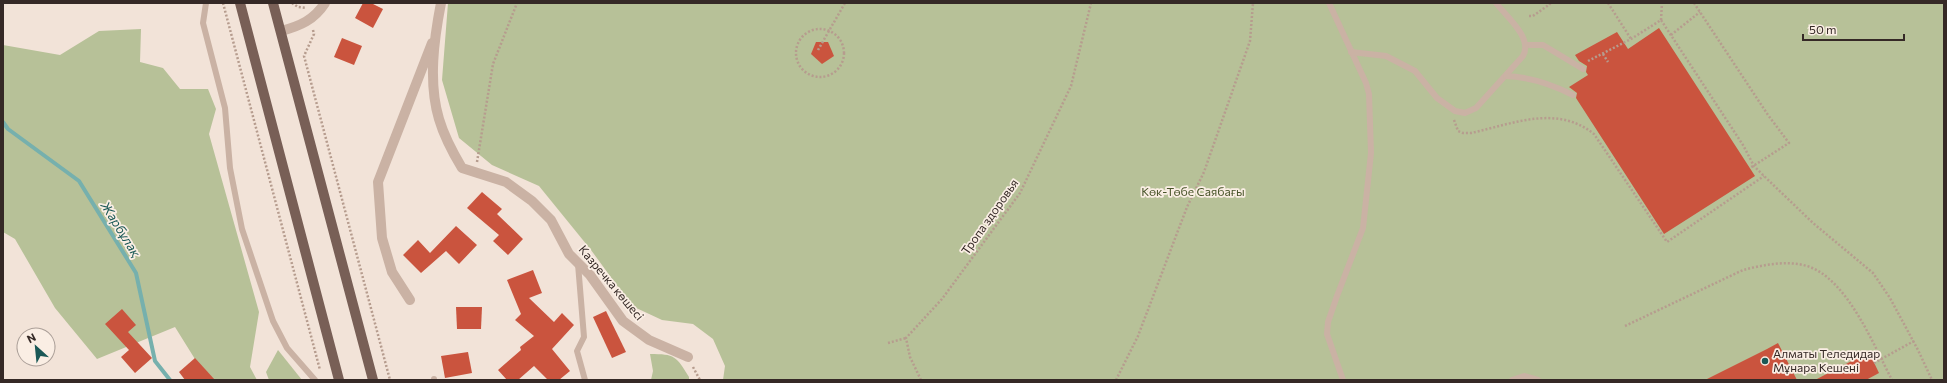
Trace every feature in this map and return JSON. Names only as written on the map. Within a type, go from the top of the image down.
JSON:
[{"type":"main road","points":[[240,3],[339,380]]},
{"type":"main road","points":[[273,3],[373,380]]},
{"type":"street","points":[[281,31],[296,27],[310,20],[326,3]]},
{"type":"street","points":[[410,300],[392,272],[382,238],[378,182],[413,90],[436,36],[441,3]]},
{"type":"street","name":"Казречка көшесі","points":[[436,36],[434,91],[438,118],[450,149],[462,168],[506,182],[532,201],[551,220],[569,254],[590,275],[623,321],[649,340],[688,358]]},
{"type":"lane","points":[[206,3],[203,23],[225,108],[230,168],[242,229],[273,321],[287,348],[315,380]]},
{"type":"lane","points":[[1329,3],[1369,94],[1371,153],[1363,228],[1328,322],[1327,334],[1343,380]]},
{"type":"lane","points":[[1351,52],[1386,56],[1415,71],[1437,98],[1455,111],[1465,113],[1476,108],[1506,76],[1527,49],[1519,31],[1496,3]]},
{"type":"lane","points":[[1526,45],[1543,45],[1584,66]]},
{"type":"lane","points":[[1506,76],[1522,76],[1553,84],[1573,95]]},
{"type":"lane","points":[[578,264],[584,337],[577,351],[585,380]]},
{"type":"lane","points":[[1512,380],[1524,376],[1538,380]]},
{"type":"path","points":[[223,3],[320,372]]},
{"type":"path","points":[[292,3],[298,7],[306,8]]},
{"type":"path","points":[[475,172],[493,64],[517,3]]},
{"type":"path","points":[[818,50],[846,3]]},
{"type":"path","name":"Тропа здоровья","points":[[906,338],[942,299],[1020,193],[1070,86],[1091,3]]},
{"type":"path","points":[[1116,380],[1138,336],[1187,207],[1204,172],[1250,41],[1253,3]]},
{"type":"path","points":[[1529,16],[1533,16],[1550,4],[1549,3]]},
{"type":"path","points":[[1608,3],[1631,39]]},
{"type":"path","points":[[1662,3],[1661,20],[1743,145],[1754,166],[1813,223],[1873,273],[1890,298],[1914,342],[1932,380]]},
{"type":"path","points":[[1694,3],[1768,115],[1789,143],[1750,168]]},
{"type":"path","points":[[1671,35],[1700,12]]},
{"type":"path","points":[[1584,66],[1661,20]]},
{"type":"path","points":[[820,29],[828,31],[835,35],[840,41],[844,56],[841,64],[830,75],[822,77],[806,73],[800,66],[797,59],[796,50],[799,42],[804,35],[812,31],[820,29]]},
{"type":"path","points":[[314,34],[304,56],[390,380]]},
{"type":"path","points":[[1603,54],[1608,62]]},
{"type":"path","points":[[1455,111],[1455,125],[1458,131],[1463,133],[1471,133],[1535,119],[1552,117],[1567,119],[1582,125],[1594,134],[1667,242],[1764,176]]},
{"type":"path","points":[[1625,326],[1743,270],[1762,265],[1785,264],[1807,266],[1822,274],[1835,285],[1862,323],[1892,380]]},
{"type":"path","points":[[888,343],[906,338],[910,357],[921,380]]},
{"type":"path","points":[[1874,363],[1914,342]]},
{"type":"path","points":[[688,358],[700,380]]},
{"type":"green space","name":"Көк-Төбе Саябағы","points":[[448,3],[1944,3],[1944,380],[723,380],[725,366],[713,339],[693,324],[662,320],[632,306],[591,250],[539,186],[492,165],[459,138],[442,80]]},
{"type":"green space","points":[[141,29],[140,62],[163,68],[180,89],[208,89],[216,109],[209,134],[259,312],[250,367],[257,380],[208,380],[175,327],[97,359],[55,308],[15,239],[3,232],[3,45],[60,55],[99,31]]},
{"type":"green space","points":[[278,350],[302,380],[269,380],[266,372]]},
{"type":"green space","points":[[650,354],[670,356],[678,360],[689,377],[689,380],[651,380],[653,371]]},
{"type":"building","points":[[363,3],[371,3],[383,9],[373,28],[355,18]]},
{"type":"building","points":[[1659,28],[1755,176],[1664,234],[1576,98],[1577,93],[1569,87],[1588,75],[1586,72],[1587,66],[1579,61],[1575,55],[1617,32],[1628,49]]},
{"type":"building","points":[[342,38],[362,46],[354,65],[334,57]]},
{"type":"building","points":[[816,42],[828,42],[834,56],[822,64],[811,54]]},
{"type":"building","points":[[482,192],[502,209],[497,214],[523,239],[508,255],[493,241],[499,235],[467,208]]},
{"type":"building","points":[[456,226],[477,245],[459,264],[446,251],[421,273],[403,255],[418,240],[430,253]]},
{"type":"building","points":[[533,270],[542,293],[529,298],[554,322],[562,313],[574,325],[552,349],[570,371],[559,380],[548,380],[534,366],[518,380],[507,380],[498,370],[521,350],[520,347],[534,336],[515,320],[521,314],[507,280]]},
{"type":"building","points":[[456,307],[482,307],[481,329],[457,329]]},
{"type":"building","points":[[122,309],[136,325],[128,332],[152,358],[135,373],[121,357],[129,350],[105,324]]},
{"type":"building","points":[[606,311],[626,352],[612,358],[593,317]]},
{"type":"building","name":"Алматы Теледидар Мұнара Кешені","points":[[1778,343],[1797,380],[1705,380],[1767,349]]},
{"type":"building","points":[[468,352],[472,373],[445,378],[441,356]]},
{"type":"building","name":"Алматы Теледидар Мұнара Кешені","points":[[1869,352],[1879,373],[1866,380],[1815,380]]},
{"type":"building","points":[[195,358],[215,380],[185,380],[179,372]]},
{"type":"waterway","name":"Жарбұлақ","points":[[3,122],[8,129],[79,181],[136,273],[155,361],[170,380]]},
{"type":"place","name":"Алматы Теледидар Мұнара Кешені","points":[[1765,361]]}]
